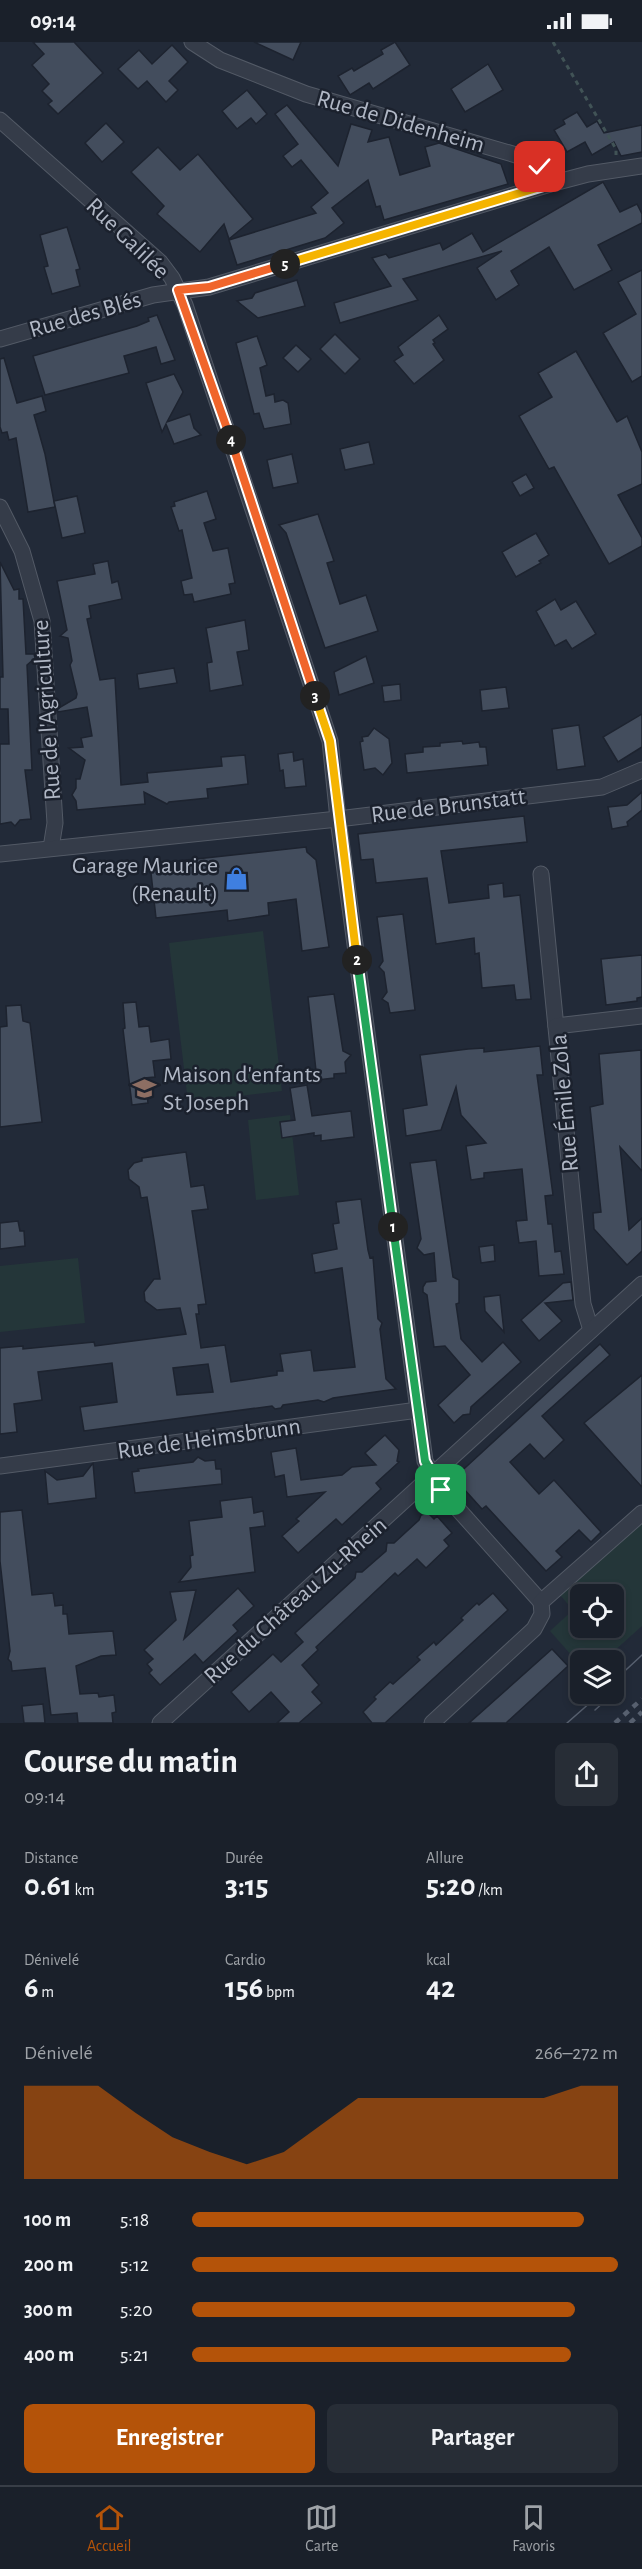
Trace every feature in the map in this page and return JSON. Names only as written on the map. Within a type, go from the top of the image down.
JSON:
[{"type":"street","name":"Rue de Didenheim","points":[[192,42],[220,60],[306,93],[516,155],[540,167],[550,184]]},
{"type":"street","name":"Rue Galilée","points":[[0,120],[160,262],[178,290],[244,477],[330,741],[338,819],[425,1461],[441,1490],[542,1602]]},
{"type":"street","points":[[550,184],[642,166]]},
{"type":"street","name":"Rue des Blés","points":[[0,339],[153,295],[209,287],[550,184]]},
{"type":"street","name":"Rue de l'Agriculture","points":[[0,507],[22,551],[42,621],[54,823],[51,848]]},
{"type":"street","name":"Rue de Brunstatt","points":[[0,854],[338,819],[602,787],[642,770]]},
{"type":"street","name":"Rue Émile Zola","points":[[541,874],[583,1304],[591,1330]]},
{"type":"street","points":[[556,1026],[642,1016]]},
{"type":"street","name":"Rue du Château Zu-Rhein","points":[[160,1723],[642,1284]]},
{"type":"street","name":"Rue de Heimsbrunn","points":[[0,1466],[418,1410]]},
{"type":"street","points":[[432,1723],[534,1629],[542,1614],[542,1602],[642,1512]]},
{"type":"path","points":[[553,42],[616,149],[617,170]]},
{"type":"shaded area","points":[[263,931],[282,1091],[188,1102],[169,943]]},
{"type":"shaded area","points":[[290,1115],[299,1195],[256,1200],[248,1120]]},
{"type":"shaded area","points":[[78,1258],[85,1323],[0,1332],[0,1266]]},
{"type":"shaded area","points":[[642,1521],[642,1626],[615,1650],[570,1650],[570,1654],[550,1631],[570,1613],[570,1638],[624,1638],[624,1584],[572,1584]]},
{"type":"shaded area","points":[[570,1586],[570,1607],[560,1595]]},
{"type":"building","points":[[33,42],[74,42],[103,73],[58,114],[48,104],[52,101],[42,91],[49,84],[32,65],[44,54]]},
{"type":"building","points":[[254,42],[301,42],[293,60]]},
{"type":"building","points":[[395,42],[410,65],[373,89],[369,83],[350,95],[338,76],[352,68],[354,71],[383,54],[381,50]]},
{"type":"building","points":[[172,45],[188,62],[169,81],[178,90],[166,102],[147,81],[138,89],[118,69],[139,50],[152,64]]},
{"type":"building","points":[[488,64],[503,90],[465,112],[451,89]]},
{"type":"building","points":[[247,90],[267,114],[256,124],[251,118],[237,129],[222,111]]},
{"type":"building","points":[[287,105],[338,166],[351,124],[372,130],[368,142],[389,137],[400,175],[430,166],[425,147],[439,143],[501,164],[508,184],[384,220],[380,206],[376,207],[368,180],[332,208],[344,223],[325,238],[237,265],[229,240],[316,213],[311,207],[328,193],[301,160],[292,167],[283,156],[298,144],[275,114]]},
{"type":"building","points":[[577,112],[587,127],[597,121],[604,133],[642,125],[642,152],[621,156],[614,142],[592,155],[585,142],[567,152],[554,130],[565,124],[563,120]]},
{"type":"building","points":[[106,123],[124,142],[102,162],[85,143]]},
{"type":"building","points":[[158,147],[180,170],[198,154],[253,219],[229,239],[224,224],[200,252],[157,214],[164,206],[131,172]]},
{"type":"building","points":[[603,182],[620,212],[637,204],[642,214],[642,223],[598,245],[612,270],[574,290],[549,247],[511,271],[519,285],[496,300],[477,268],[502,251],[403,279],[418,300],[340,323],[334,303],[391,286],[372,258],[386,254],[389,258],[440,243],[443,250],[472,233],[483,252]]},
{"type":"building","points":[[67,227],[80,269],[76,270],[80,286],[52,294],[44,267],[48,266],[40,235]]},
{"type":"building","points":[[642,270],[642,376],[632,382],[603,333],[636,314],[618,282]]},
{"type":"building","points":[[297,280],[305,306],[258,318],[237,301],[252,298],[255,293]]},
{"type":"building","points":[[157,315],[175,360],[161,364],[156,347],[124,356],[129,373],[45,395],[33,356],[137,326]]},
{"type":"building","points":[[439,315],[448,329],[433,340],[435,343],[433,344],[444,360],[414,384],[394,361],[403,355],[398,347]]},
{"type":"building","points":[[335,334],[360,359],[345,374],[320,349]]},
{"type":"building","points":[[257,336],[267,365],[260,368],[266,396],[274,394],[275,402],[283,400],[288,403],[291,424],[264,429],[259,413],[254,414],[236,343]]},
{"type":"building","points":[[296,345],[311,359],[298,372],[283,358]]},
{"type":"building","points":[[576,351],[617,422],[627,416],[642,452],[642,484],[618,495],[642,538],[642,546],[609,564],[554,467],[549,469],[519,416],[552,397],[538,373]]},
{"type":"building","points":[[4,358],[17,403],[42,396],[46,411],[34,415],[45,454],[55,507],[28,512],[16,438],[9,440],[7,432],[2,433],[0,427],[0,359]]},
{"type":"building","points":[[174,374],[183,392],[167,422],[190,414],[194,428],[201,435],[174,444],[166,424],[162,432],[146,383]]},
{"type":"building","points":[[369,442],[374,464],[345,470],[340,449]]},
{"type":"building","points":[[292,454],[298,483],[273,488],[267,460]]},
{"type":"building","points":[[526,474],[534,488],[520,496],[512,482]]},
{"type":"building","points":[[207,491],[216,519],[204,523],[213,551],[228,548],[235,583],[229,584],[231,594],[194,602],[192,594],[184,595],[181,581],[192,578],[182,530],[179,531],[171,507],[175,506],[174,502]]},
{"type":"building","points":[[77,496],[85,533],[62,538],[54,501]]},
{"type":"building","points":[[318,514],[334,561],[327,563],[340,604],[366,595],[378,631],[325,648],[286,533],[279,525]]},
{"type":"building","points":[[536,533],[549,555],[539,561],[541,563],[516,577],[502,552]]},
{"type":"building","points":[[108,561],[112,583],[118,581],[122,599],[89,606],[91,618],[87,619],[100,680],[115,678],[121,785],[148,782],[147,773],[222,766],[221,757],[245,755],[248,784],[207,789],[208,798],[167,804],[144,792],[145,804],[77,810],[76,801],[72,795],[76,788],[76,779],[80,779],[85,760],[69,748],[83,747],[81,738],[92,736],[87,707],[58,712],[57,709],[76,698],[77,694],[70,665],[72,661],[68,638],[60,636],[67,630],[57,581],[95,574],[93,564]]},
{"type":"building","points":[[0,562],[14,590],[19,589],[19,599],[23,599],[26,654],[34,654],[35,658],[27,665],[32,770],[25,770],[31,819],[20,820],[15,826],[11,822],[0,824],[0,744],[9,744],[8,709],[0,709],[0,677],[3,677]]},
{"type":"building","points":[[555,599],[561,610],[576,601],[596,634],[572,649],[566,640],[555,646],[536,611]]},
{"type":"building","points":[[245,620],[249,650],[237,652],[243,685],[210,691],[207,663],[212,662],[206,628]]},
{"type":"building","points":[[366,656],[374,683],[339,695],[334,672]]},
{"type":"building","points":[[174,668],[177,683],[139,689],[137,674]]},
{"type":"building","points":[[400,684],[401,700],[384,702],[382,686]]},
{"type":"building","points":[[506,687],[509,708],[482,711],[480,690]]},
{"type":"building","points":[[642,714],[642,747],[618,762],[603,737]]},
{"type":"building","points":[[579,725],[585,766],[557,770],[552,729]]},
{"type":"building","points":[[374,728],[389,739],[392,763],[383,775],[375,768],[364,770],[360,742],[363,741],[362,737],[368,736]]},
{"type":"building","points":[[462,741],[463,744],[479,742],[480,747],[486,747],[488,765],[407,773],[405,754],[423,752],[423,747],[440,746],[440,743]]},
{"type":"building","points":[[293,752],[294,761],[303,759],[306,786],[285,788],[278,754]]},
{"type":"building","points":[[642,792],[642,810],[627,822],[628,826],[612,829],[608,807],[627,805]]},
{"type":"building","points":[[524,816],[527,842],[441,851],[449,903],[489,898],[488,885],[503,883],[504,897],[520,895],[531,999],[516,1000],[514,985],[482,988],[479,953],[475,954],[474,938],[436,944],[427,878],[376,883],[373,859],[361,860],[358,834]]},
{"type":"building","points":[[306,847],[307,852],[316,860],[329,947],[302,951],[296,899],[268,903],[269,915],[228,921],[227,910],[156,918],[150,864]]},
{"type":"building","points":[[403,914],[415,1010],[390,1013],[388,1003],[382,999],[387,992],[384,972],[379,967],[383,961],[377,917]]},
{"type":"building","points":[[642,955],[642,997],[637,998],[637,1001],[606,1005],[601,959]]},
{"type":"building","points":[[334,994],[343,1051],[351,1055],[345,1062],[346,1073],[334,1074],[334,1078],[317,1080],[308,997]]},
{"type":"building","points":[[136,1002],[139,1027],[149,1026],[151,1042],[169,1039],[171,1059],[153,1061],[155,1077],[145,1078],[148,1103],[132,1105],[123,1029],[125,1028],[123,1003]]},
{"type":"building","points":[[21,1005],[23,1021],[30,1023],[42,1122],[0,1127],[0,1027],[7,1026],[6,1006]]},
{"type":"building","points":[[540,1046],[543,1075],[537,1075],[553,1195],[545,1196],[548,1224],[552,1224],[555,1252],[561,1251],[564,1274],[539,1276],[536,1241],[519,1243],[516,1221],[527,1220],[522,1169],[484,1173],[484,1178],[471,1180],[466,1146],[486,1143],[461,1115],[456,1087],[441,1130],[406,1136],[403,1109],[427,1105],[420,1055],[468,1049],[484,1048],[484,1052]]},
{"type":"building","points":[[641,1050],[642,1171],[620,1147],[629,1230],[642,1218],[642,1251],[627,1265],[594,1229],[593,1213],[601,1212],[590,1107],[603,1104],[599,1054]]},
{"type":"building","points":[[307,1085],[312,1116],[351,1111],[354,1137],[321,1141],[321,1135],[314,1136],[314,1133],[282,1138],[280,1122],[295,1120],[290,1088]]},
{"type":"building","points":[[186,1152],[191,1187],[204,1185],[208,1209],[192,1211],[206,1304],[198,1305],[199,1314],[196,1314],[201,1348],[225,1345],[231,1382],[277,1375],[277,1371],[283,1371],[280,1354],[311,1350],[314,1371],[355,1367],[342,1268],[315,1273],[312,1254],[337,1249],[333,1224],[339,1223],[336,1202],[361,1199],[368,1250],[370,1258],[373,1257],[378,1319],[382,1323],[380,1329],[386,1379],[396,1389],[333,1398],[324,1402],[318,1400],[283,1405],[275,1409],[272,1406],[84,1431],[80,1407],[117,1402],[112,1363],[38,1372],[42,1400],[14,1404],[17,1432],[0,1434],[0,1348],[23,1346],[23,1349],[94,1342],[95,1346],[186,1334],[180,1308],[157,1310],[145,1301],[144,1292],[154,1279],[160,1279],[147,1197],[141,1198],[139,1187],[129,1179],[128,1170],[134,1163],[142,1161],[142,1158]],"holes":[[[208,1364],[213,1392],[177,1395],[173,1368]]]},
{"type":"building","points":[[436,1160],[453,1277],[459,1280],[459,1303],[456,1304],[461,1339],[482,1362],[503,1342],[521,1362],[471,1407],[470,1414],[463,1415],[454,1423],[438,1405],[470,1375],[445,1346],[434,1347],[427,1295],[423,1292],[423,1287],[426,1282],[436,1281],[434,1253],[424,1255],[417,1248],[421,1239],[410,1163]]},
{"type":"building","points":[[18,1221],[20,1231],[24,1231],[25,1246],[0,1249],[0,1223]]},
{"type":"building","points":[[494,1245],[495,1261],[481,1263],[479,1247]]},
{"type":"building","points":[[571,1282],[573,1300],[545,1303],[562,1321],[539,1341],[521,1320],[563,1283]]},
{"type":"building","points":[[500,1295],[504,1332],[485,1311],[484,1297]]},
{"type":"building","points":[[600,1344],[610,1355],[542,1416],[564,1440],[544,1459],[530,1444],[510,1462],[539,1494],[554,1480],[601,1532],[591,1542],[579,1530],[556,1551],[562,1557],[546,1571],[486,1506],[482,1509],[454,1478]]},
{"type":"building","points":[[642,1375],[642,1487],[584,1423]]},
{"type":"building","points":[[385,1435],[399,1450],[397,1461],[399,1462],[376,1483],[381,1489],[342,1525],[336,1519],[298,1553],[282,1536],[299,1521],[296,1519],[325,1492],[287,1497],[284,1475],[275,1477],[271,1452],[296,1448],[301,1480],[342,1475],[352,1467],[376,1465],[365,1453]]},
{"type":"building","points":[[198,1457],[205,1461],[215,1460],[216,1469],[221,1469],[222,1484],[135,1493],[132,1472],[139,1471],[138,1469],[193,1462]]},
{"type":"building","points":[[93,1463],[96,1498],[48,1504],[45,1471],[57,1480],[83,1476]]},
{"type":"building","points":[[252,1497],[254,1513],[263,1511],[265,1526],[250,1528],[255,1572],[179,1582],[191,1567],[190,1556],[193,1555],[189,1521],[222,1517],[220,1501]]},
{"type":"building","points":[[22,1510],[32,1595],[53,1593],[55,1606],[63,1605],[63,1614],[67,1614],[69,1634],[113,1631],[116,1655],[101,1656],[76,1666],[80,1694],[98,1693],[99,1697],[114,1695],[116,1712],[112,1713],[113,1723],[78,1723],[77,1713],[51,1715],[45,1668],[12,1671],[11,1662],[8,1659],[10,1651],[0,1561],[0,1512]]},
{"type":"building","points":[[428,1513],[434,1519],[437,1516],[452,1533],[444,1540],[449,1546],[426,1568],[417,1559],[398,1576],[395,1573],[316,1647],[318,1650],[302,1665],[319,1685],[312,1692],[322,1703],[299,1723],[277,1723],[289,1712],[271,1692],[249,1712],[231,1692],[273,1654],[281,1662],[303,1642],[295,1633],[355,1578],[356,1572],[362,1572],[386,1551],[387,1543],[394,1543],[419,1520],[421,1515]]},
{"type":"building","points":[[238,1588],[254,1606],[233,1625],[238,1631],[203,1663],[195,1654],[160,1685],[149,1673],[152,1670],[147,1664],[153,1659],[144,1650],[176,1620],[170,1592],[196,1590],[184,1639]]},
{"type":"building","points":[[493,1593],[508,1610],[385,1723],[372,1723],[363,1712],[376,1699],[374,1697],[420,1660],[417,1657],[434,1642],[436,1645],[463,1620],[461,1618],[477,1603],[479,1605]]},
{"type":"building","points":[[552,1649],[568,1666],[506,1723],[469,1723]]},
{"type":"building","points":[[43,1704],[45,1723],[24,1723],[22,1706]]},
{"type":"tram line","points":[[624,1672],[642,1655]]},
{"type":"tram line","points":[[567,1723],[589,1704]]},
{"type":"tram line","points":[[595,1710],[602,1704]]},
{"type":"railway","points":[[615,1723],[642,1699]]},
{"type":"railway","points":[[630,1723],[642,1712]]},
{"type":"place","name":"Garage Maurice (Renault)","points":[[236,879]]},
{"type":"place","name":"Maison d'enfants St Joseph","points":[[145,1088]]},
{"type":"route","points":[[441,1490],[425,1461],[338,819],[330,741],[191,320],[178,290],[209,287],[550,184],[540,167]]}]
